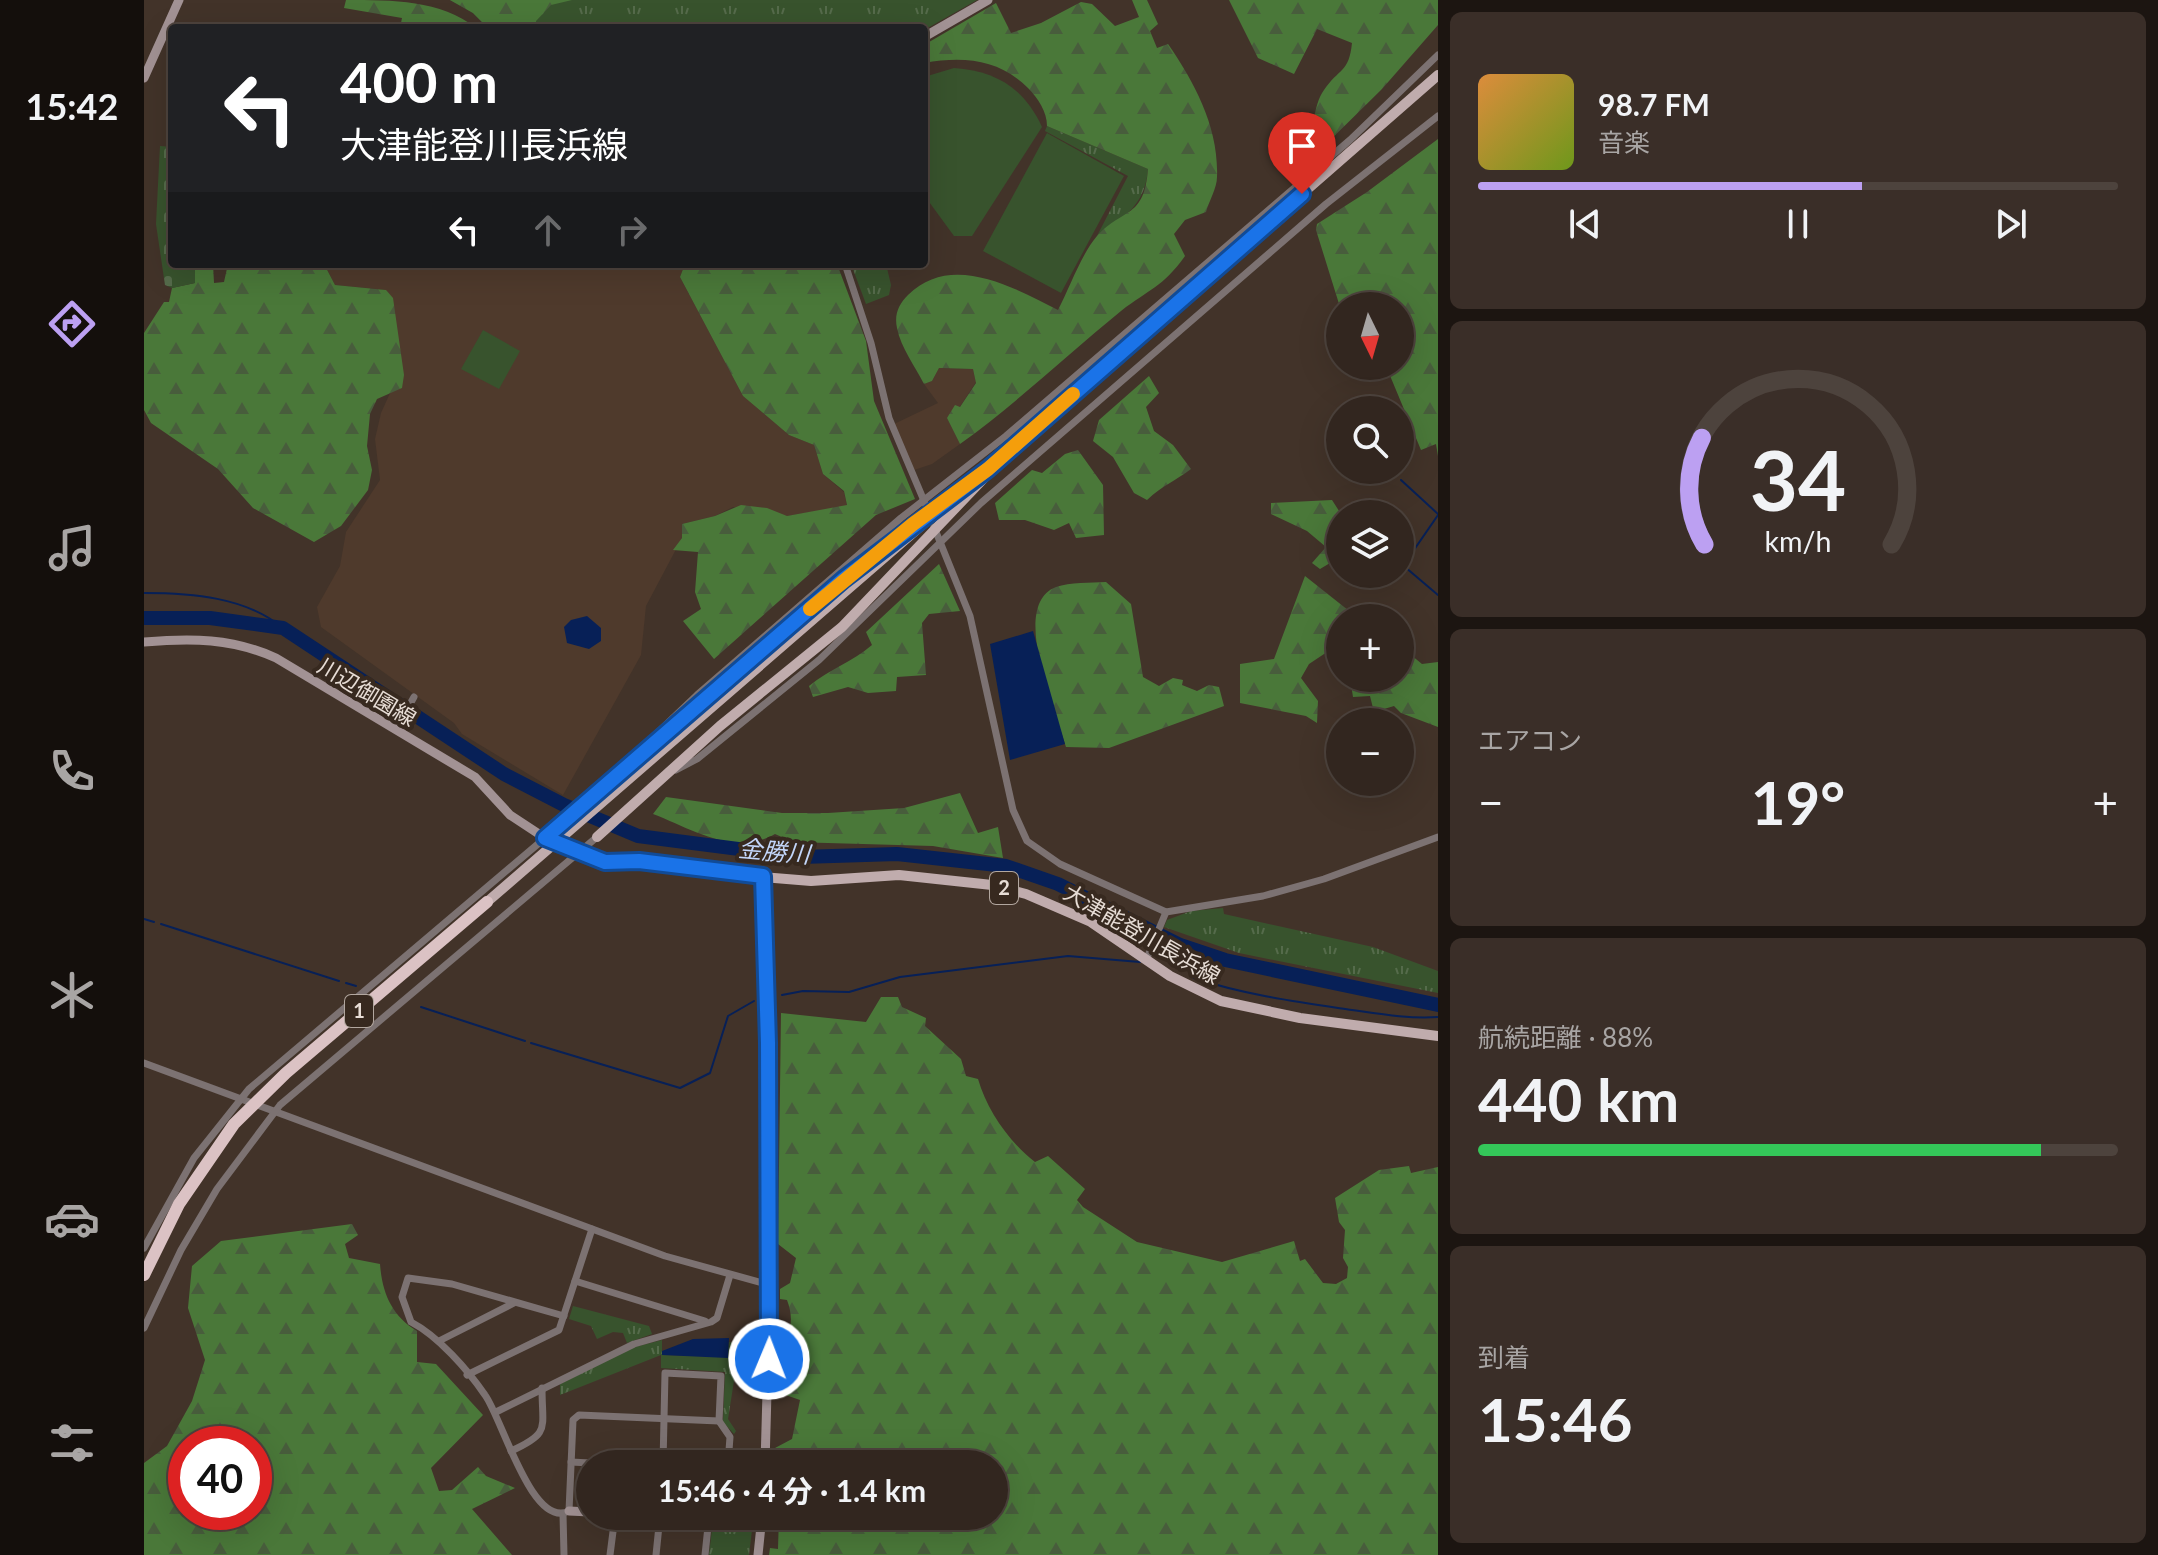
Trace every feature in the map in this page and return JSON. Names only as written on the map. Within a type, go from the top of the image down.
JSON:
[{"type":"highway","name":"1","points":[[144,1275],[179,1204],[234,1124],[286,1073],[487,902]]},
{"type":"main road","points":[[1360,146],[1438,72]]},
{"type":"main road","points":[[487,902],[917,532],[1323,176],[1438,85]]},
{"type":"main road","points":[[950,502],[1023,438]]},
{"type":"main road","points":[[545,838],[618,774],[917,532]]},
{"type":"main road","points":[[597,837],[828,640],[876,594],[917,532]]},
{"type":"main road","name":"大津能登川長浜線","points":[[545,838],[605,862],[639,861],[828,881],[930,876],[992,885],[1064,910],[1148,955],[1186,986],[1244,1007],[1438,1036]]},
{"type":"street","points":[[168,24],[179,0]]},
{"type":"street","points":[[928,35],[988,0]]},
{"type":"street","points":[[144,78],[168,25]]},
{"type":"street","points":[[618,774],[648,739],[691,700],[924,500],[1006,436],[1350,140],[1438,55]]},
{"type":"street","points":[[665,776],[697,759],[819,660],[940,542],[1326,204],[1438,116]]},
{"type":"street","points":[[846,268],[871,343],[889,418],[970,616],[1013,810],[1027,841],[1060,864],[1164,915],[1263,896],[1324,879],[1438,837]]},
{"type":"street","name":"川辺御園線","points":[[144,642],[213,639],[257,649],[475,777],[510,815],[545,838]]},
{"type":"street","points":[[396,729],[414,697]]},
{"type":"street","points":[[144,1328],[181,1250],[217,1189],[274,1113],[597,837]]},
{"type":"street","points":[[144,1248],[194,1158],[240,1100],[545,838]]},
{"type":"street","points":[[763,876],[770,1285],[765,1450]]},
{"type":"street","points":[[1148,955],[1164,915]]},
{"type":"street","points":[[144,1063],[592,1229],[730,1275],[770,1285]]},
{"type":"street","points":[[467,1375],[559,1330],[592,1229]]},
{"type":"street","points":[[496,1412],[634,1344],[717,1318],[730,1275]]},
{"type":"street","points":[[564,1316],[452,1284],[408,1278],[402,1297],[411,1322],[439,1341],[484,1393],[496,1412],[522,1475],[549,1512],[576,1513]]},
{"type":"street","points":[[575,1281],[705,1321]]},
{"type":"street","points":[[439,1341],[514,1303]]},
{"type":"street","points":[[663,1450],[665,1373],[721,1376],[719,1421],[730,1437],[729,1450]]},
{"type":"street","points":[[511,1451],[538,1439],[542,1432],[542,1388]]},
{"type":"street","points":[[564,1555],[573,1420],[579,1415],[719,1421]]},
{"type":"street","points":[[571,1462],[576,1462]]},
{"type":"street","points":[[610,1555],[613,1530]]},
{"type":"street","points":[[656,1555],[659,1530]]},
{"type":"street","points":[[705,1555],[708,1530]]},
{"type":"street","points":[[758,1555],[761,1530]]},
{"type":"shaded area","points":[[326,268],[683,268],[680,277],[743,396],[789,435],[814,445],[823,474],[844,492],[847,506],[787,516],[733,507],[715,516],[682,524],[682,538],[646,606],[641,655],[563,795],[462,734],[454,723],[321,627],[317,607],[340,566],[346,532],[380,480],[375,439],[381,413],[391,391],[402,388],[386,290],[335,285]]},
{"type":"shaded area","points":[[939,368],[973,369],[976,382],[959,408],[947,418],[960,444],[932,464],[914,470],[894,424],[938,403],[924,384],[932,381]]},
{"type":"green space","points":[[346,0],[398,1],[432,7],[470,24],[401,24],[402,18],[344,8]]},
{"type":"green space","points":[[450,0],[977,0],[928,28],[928,24],[484,24],[473,13]]},
{"type":"green space","points":[[450,0],[572,0],[551,5],[536,24],[484,24],[473,13]]},
{"type":"green space","points":[[1132,0],[1147,0],[1158,24],[1150,31],[1157,48],[1168,44],[1196,90],[1209,124],[1217,159],[1217,177],[1206,212],[1185,220],[1174,234],[1185,256],[1169,275],[960,444],[947,418],[955,405],[960,407],[976,383],[973,369],[939,368],[932,381],[924,384],[897,328],[896,318],[902,302],[925,282],[943,276],[962,275],[1002,284],[1058,310],[1097,236],[1137,205],[1146,185],[1148,169],[1047,126],[1044,110],[1035,96],[1005,71],[967,60],[928,63],[928,43],[996,3],[1011,33],[1041,23],[1081,2],[1092,4],[1115,26],[1139,17]]},
{"type":"green space","points":[[1229,0],[1438,0],[1438,25],[1382,89],[1316,154],[1311,153],[1317,104],[1329,83],[1346,65],[1352,43],[1317,29],[1294,74],[1258,58]]},
{"type":"green space","points":[[954,68],[996,78],[1027,102],[1042,127],[972,236],[954,236],[928,200],[928,76]]},
{"type":"green space","points":[[1047,126],[1148,169],[1143,192],[1132,209],[1097,236],[1128,176],[1045,131]]},
{"type":"green space","points":[[1047,133],[1124,176],[1061,293],[983,251]]},
{"type":"green space","points":[[1438,139],[1438,456],[1436,444],[1421,450],[1414,433],[1414,396],[1398,396],[1392,380],[1414,380],[1414,292],[1335,292],[1316,230],[1317,224],[1367,192]]},
{"type":"green space","points":[[160,146],[168,147],[168,268],[195,268],[195,283],[172,288],[165,285],[156,224]]},
{"type":"green space","points":[[195,268],[213,268],[214,283],[224,282],[227,268],[326,268],[335,285],[386,290],[393,298],[404,375],[402,388],[377,399],[370,414],[367,446],[372,470],[368,490],[341,526],[314,542],[253,508],[218,469],[151,423],[144,410],[144,333],[164,302],[169,302],[172,288],[195,283]]},
{"type":"green space","points":[[683,268],[839,268],[866,341],[874,401],[915,499],[876,515],[714,659],[683,621],[701,609],[695,592],[698,552],[673,550],[682,538],[682,524],[715,516],[741,505],[767,508],[787,516],[847,505],[844,491],[823,474],[814,445],[789,435],[743,396],[680,277]]},
{"type":"green space","points":[[852,268],[887,268],[891,285],[889,295],[866,304]]},
{"type":"green space","points":[[483,330],[520,351],[499,389],[461,369]]},
{"type":"green space","points":[[1149,376],[1159,393],[1146,407],[1154,431],[1173,445],[1191,469],[1147,500],[1134,493],[1113,457],[1093,441],[1099,420]]},
{"type":"green space","points":[[1078,450],[1103,485],[1104,535],[1076,538],[1069,523],[1054,530],[1025,520],[999,520],[995,503],[1032,470],[1042,473],[1065,454]]},
{"type":"green space","points":[[1326,500],[1326,547],[1307,531],[1271,514],[1271,503]]},
{"type":"green space","points":[[1326,547],[1326,565],[1320,569],[1312,563]]},
{"type":"green space","points":[[939,564],[960,611],[929,614],[922,623],[926,675],[897,677],[896,691],[868,693],[848,687],[813,697],[809,686],[872,645],[866,632]]},
{"type":"green space","points":[[1305,576],[1340,604],[1326,604],[1326,653],[1309,664],[1301,678],[1318,701],[1317,723],[1306,716],[1240,703],[1240,664],[1274,659]]},
{"type":"green space","points":[[1106,582],[1131,604],[1143,677],[1159,686],[1173,678],[1183,680],[1182,685],[1197,691],[1209,685],[1219,687],[1224,706],[1109,748],[1066,747],[1040,661],[1036,615],[1043,598],[1056,587]]},
{"type":"green space","points":[[1414,657],[1422,664],[1438,662],[1438,727],[1414,718],[1414,708],[1373,708],[1370,696],[1353,697],[1352,692],[1414,692]]},
{"type":"green space","points":[[960,793],[978,833],[998,827],[1003,858],[933,846],[793,842],[775,834],[745,843],[729,842],[653,814],[666,797],[782,813],[828,813],[904,808]]},
{"type":"green space","points":[[1223,908],[1224,914],[1373,947],[1438,971],[1438,993],[1239,953],[1164,927],[1167,920],[1191,911]]},
{"type":"green space","points":[[881,997],[898,997],[902,1007],[926,1018],[925,1026],[961,1059],[966,1076],[978,1079],[993,1114],[1016,1145],[1035,1162],[1048,1156],[1085,1189],[1077,1200],[1083,1207],[1137,1242],[1222,1262],[1294,1241],[1300,1261],[1305,1259],[1323,1283],[1336,1284],[1347,1278],[1348,1267],[1343,1258],[1345,1230],[1339,1222],[1335,1198],[1379,1170],[1409,1166],[1411,1173],[1438,1167],[1438,1555],[769,1555],[770,1548],[778,1549],[779,1530],[1008,1530],[1008,1450],[775,1450],[792,1439],[800,1400],[777,1392],[778,1348],[789,1332],[791,1320],[787,1300],[780,1299],[780,1289],[790,1283],[796,1258],[778,1244],[781,1013],[866,1022]]},
{"type":"green space","points":[[352,1224],[358,1235],[345,1244],[349,1258],[380,1264],[390,1303],[401,1318],[417,1331],[417,1362],[436,1364],[483,1415],[431,1468],[439,1491],[452,1490],[478,1467],[486,1476],[515,1488],[472,1509],[512,1555],[144,1555],[144,1463],[168,1444],[168,1530],[272,1530],[272,1426],[178,1426],[192,1401],[205,1360],[188,1308],[192,1266],[221,1241]]},
{"type":"green space","points":[[573,1306],[649,1326],[652,1334],[627,1343],[623,1333],[613,1332],[597,1339],[591,1326],[569,1319]]},
{"type":"green space","points":[[662,1340],[662,1355],[727,1357],[729,1342],[738,1344],[739,1367],[736,1368],[728,1419],[736,1431],[734,1434],[723,1422],[725,1372],[661,1368],[661,1355],[560,1395],[560,1384],[635,1347]]},
{"type":"green space","points":[[712,1530],[752,1530],[749,1555],[709,1555]]},
{"type":"water","points":[[587,616],[601,628],[601,641],[589,649],[567,643],[564,627],[571,620]]},
{"type":"water","points":[[1033,631],[1065,744],[1010,760],[990,644]]},
{"type":"water","points":[[729,1338],[728,1358],[662,1355],[662,1351],[693,1339]]},
{"type":"waterway","points":[[1405,484],[1438,514]]},
{"type":"waterway","points":[[1414,550],[1438,515]]},
{"type":"waterway","points":[[1414,575],[1438,595]]},
{"type":"waterway","points":[[144,593],[199,596],[235,603],[252,609],[283,628]]},
{"type":"waterway","name":"金勝川","points":[[144,618],[210,618],[283,628],[504,774],[564,805],[638,836],[801,857],[897,854],[1006,866],[1058,884],[1180,945],[1225,960],[1438,1005]]},
{"type":"waterway","points":[[144,919],[154,922]]},
{"type":"waterway","points":[[161,924],[339,981]]},
{"type":"waterway","points":[[782,995],[803,991],[849,992],[900,977],[1068,956],[1140,962]]},
{"type":"waterway","points":[[1194,978],[1292,1001],[1395,1016],[1438,1017]]},
{"type":"waterway","points":[[346,983],[356,986]]},
{"type":"waterway","points":[[531,1043],[680,1088],[710,1073],[728,1016],[754,1001]]},
{"type":"waterway","points":[[421,1007],[525,1041]]},
{"type":"slow traffic","points":[[810,609],[913,524],[988,469],[1073,394]]},
{"type":"route","points":[[769,1359],[768,1043],[763,876],[713,873],[639,861],[605,862],[545,838],[844,579],[988,469],[1302,194]]}]
